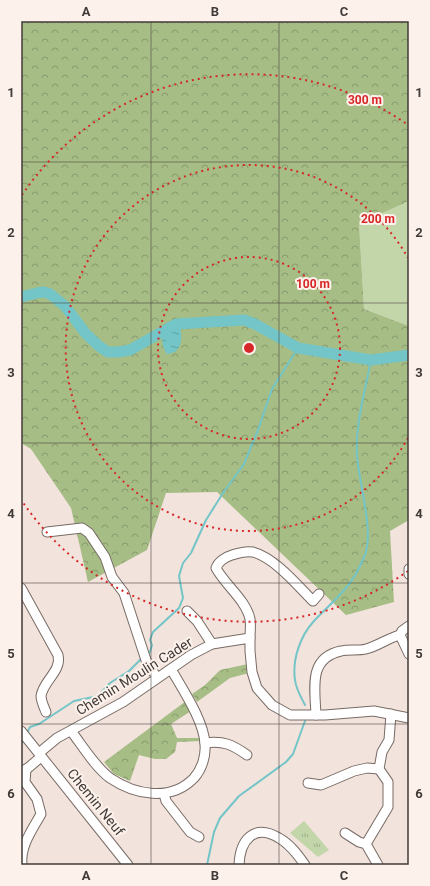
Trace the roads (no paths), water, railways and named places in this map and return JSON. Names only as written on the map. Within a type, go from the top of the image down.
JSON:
[{"type":"street","points":[[47,532],[82,528],[89,533],[105,557],[112,577],[124,593],[146,660],[157,678]]},
{"type":"street","points":[[319,594],[313,601],[266,557],[259,554],[252,552],[239,553],[229,556],[217,564],[216,568],[245,606],[250,618],[250,652],[252,672],[257,688],[272,705],[290,715],[325,715],[374,711],[409,718]]},
{"type":"street","points":[[409,569],[409,574]]},
{"type":"street","points":[[21,588],[58,655],[59,660],[57,667],[42,694],[46,712]]},
{"type":"street","points":[[187,611],[197,621],[212,644]]},
{"type":"street","points":[[316,715],[315,681],[317,671],[322,660],[330,654],[342,651],[364,649],[400,635],[402,631],[409,626]]},
{"type":"street","points":[[400,635],[409,654]]},
{"type":"street","name":"Chemin Moulin Cader","points":[[23,771],[57,738],[123,702],[190,655],[212,644],[250,638]]},
{"type":"street","points":[[71,731],[103,772],[123,786],[156,794],[164,794],[180,790],[189,784],[198,774],[203,764],[205,743],[193,708],[171,669]]},
{"type":"street","points":[[366,844],[388,807],[388,782],[380,769],[382,752],[389,740],[391,714]]},
{"type":"street","name":"Chemin Neuf","points":[[21,732],[128,865]]},
{"type":"street","points":[[205,743],[215,741],[222,742],[237,748],[247,755]]},
{"type":"street","points":[[308,783],[321,784],[354,771],[367,768],[380,769]]},
{"type":"street","points":[[22,865],[21,857],[25,843],[41,814],[40,804],[25,782],[23,771]]},
{"type":"street","points":[[164,794],[166,801],[190,832],[199,837]]},
{"type":"street","points":[[240,865],[241,847],[246,839],[252,835],[260,833],[268,833],[281,839],[296,853],[305,865]]},
{"type":"street","points":[[345,833],[359,842],[366,844],[378,865]]},
{"type":"water","points":[[177,321],[181,332],[179,348],[175,352],[167,354],[164,349],[162,339],[163,335],[168,327]]},
{"type":"waterway","points":[[21,297],[44,292],[50,294],[65,306],[86,334],[108,352],[130,350],[176,324],[244,320],[255,324],[298,348],[371,360],[409,355]]},
{"type":"waterway","points":[[147,654],[150,652],[152,645],[150,640],[153,632],[179,608],[183,598],[179,576],[183,563],[191,553],[206,520],[244,464],[258,430],[272,389],[298,348]]},
{"type":"waterway","points":[[305,705],[296,687],[294,672],[296,656],[301,641],[309,627],[351,581],[365,555],[367,545],[367,520],[358,467],[357,444],[359,420],[371,360]]},
{"type":"waterway","points":[[27,733],[30,727],[39,724],[74,701],[98,696],[110,683],[129,671],[142,658]]},
{"type":"waterway","points":[[207,865],[214,832],[220,818],[239,796],[286,762],[293,754],[305,721]]},
{"type":"waterway","points":[[21,744],[24,739]]}]
